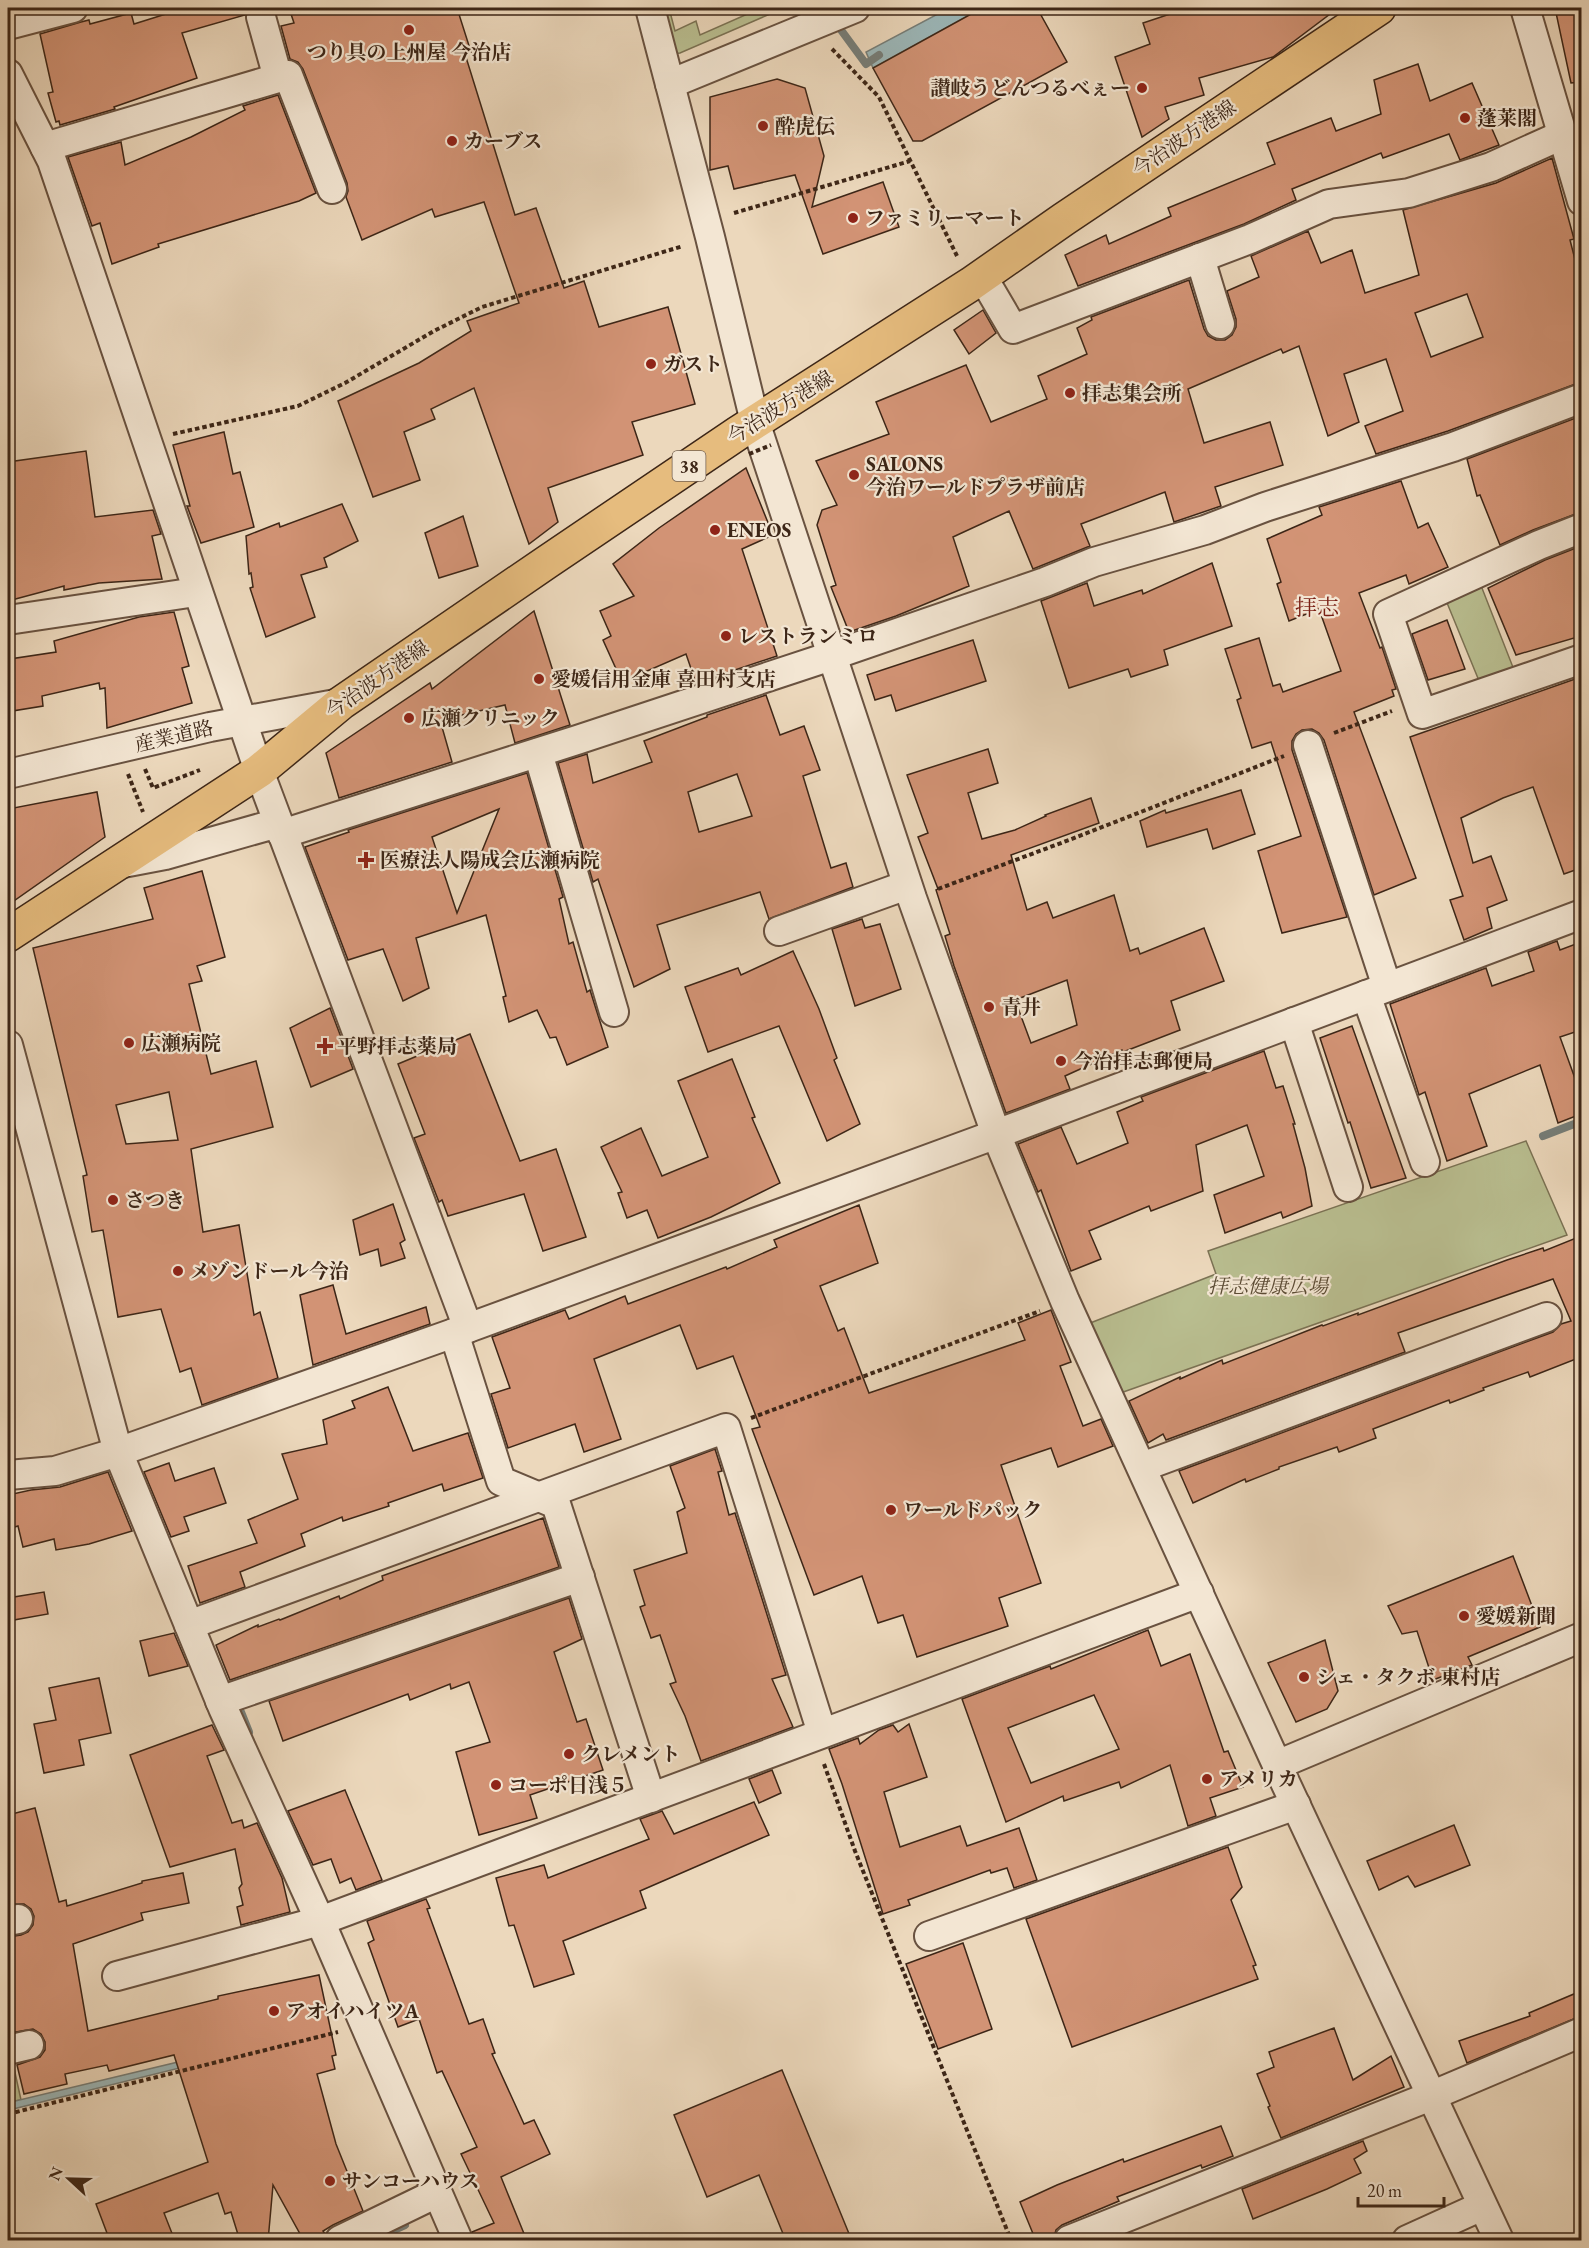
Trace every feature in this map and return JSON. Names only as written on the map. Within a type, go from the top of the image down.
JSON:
[{"type":"main road","name":"今治波方港線","points":[[8,935],[259,771],[341,702],[763,434],[976,280],[1379,8]]},
{"type":"street","points":[[8,25],[73,8]]},
{"type":"street","points":[[650,8],[763,434],[832,655],[910,892],[996,1134],[1065,1301],[1277,1765],[1499,2241]]},
{"type":"street","points":[[670,84],[806,16],[855,8]]},
{"type":"street","points":[[1525,8],[1581,201]]},
{"type":"street","points":[[261,17],[278,78]]},
{"type":"street","points":[[8,74],[17,116],[45,147],[52,161],[196,592],[461,1331],[501,1481],[556,1504],[651,1798]]},
{"type":"street","points":[[45,147],[288,75],[332,189]]},
{"type":"street","points":[[976,280],[1013,329],[1200,258],[1329,204],[1409,193],[1491,168],[1562,135]]},
{"type":"street","points":[[1200,258],[1220,324]]},
{"type":"street","points":[[115,865],[280,828],[538,753],[1045,582],[1094,562],[1205,530],[1265,507],[1453,447],[1581,398]]},
{"type":"street","points":[[1581,528],[1388,614],[1422,714],[1581,659]]},
{"type":"street","points":[[8,620],[196,592]]},
{"type":"street","name":"産業道路","points":[[8,774],[210,727],[341,702]]},
{"type":"street","points":[[1308,745],[1425,1162]]},
{"type":"street","points":[[538,753],[614,1011]]},
{"type":"street","points":[[779,931],[910,892]]},
{"type":"street","points":[[8,1475],[55,1471],[118,1452],[461,1331],[996,1134],[1581,914]]},
{"type":"street","points":[[1294,1022],[1348,1187]]},
{"type":"street","points":[[8,1045],[118,1452],[220,1701],[320,1921],[458,2241]]},
{"type":"street","points":[[1142,1467],[1547,1317]]},
{"type":"street","points":[[189,1625],[726,1428],[818,1735]]},
{"type":"street","points":[[220,1701],[580,1577]]},
{"type":"street","points":[[117,1976],[320,1921],[1199,1593]]},
{"type":"street","points":[[1277,1765],[1581,1637]]},
{"type":"street","points":[[929,1936],[1296,1805]]},
{"type":"street","points":[[1069,2241],[1431,2096],[1581,2032]]},
{"type":"street","points":[[340,2241],[437,2193]]},
{"type":"street","points":[[1407,2241],[1482,2206]]},
{"type":"path","points":[[806,16],[879,97],[910,161],[976,280]]},
{"type":"path","points":[[727,215],[910,161]]},
{"type":"path","points":[[146,440],[298,406],[345,383],[434,331],[482,307],[710,237]]},
{"type":"path","points":[[749,454],[763,434]]},
{"type":"path","points":[[910,892],[1069,840],[1418,701]]},
{"type":"path","points":[[145,768],[153,788],[202,769]]},
{"type":"path","points":[[128,772],[143,812]]},
{"type":"path","points":[[726,1428],[1065,1301]]},
{"type":"path","points":[[818,1735],[855,1851],[1011,2241]]},
{"type":"path","points":[[8,2114],[365,2025]]},
{"type":"green space","points":[[659,8],[669,8],[675,31],[696,21],[700,35],[761,8],[784,8],[680,53],[671,54]]},
{"type":"green space","points":[[1480,583],[1516,675],[1482,688],[1445,598]]},
{"type":"green space","name":"拝志健康広場","points":[[1526,1141],[1567,1235],[1112,1396],[1080,1327],[1216,1274],[1208,1251]]},
{"type":"green space","points":[[12,2059],[21,2100],[8,2102],[8,2060]]},
{"type":"water","points":[[949,8],[982,8],[873,68],[866,52]]},
{"type":"water","points":[[199,2057],[200,2063],[13,2109],[11,2102]]},
{"type":"building","points":[[185,8],[246,8],[247,10],[245,15],[182,33],[197,78],[114,107],[115,109],[60,125],[59,121],[56,122],[48,93],[53,92],[40,34],[89,20],[90,24],[131,13],[134,24]]},
{"type":"building","points":[[321,8],[457,8],[471,52],[465,54],[515,215],[536,208],[564,288],[584,281],[599,327],[668,307],[695,404],[632,422],[643,455],[548,488],[558,522],[529,544],[474,388],[431,409],[435,419],[404,432],[420,480],[373,497],[338,401],[419,363],[471,331],[467,321],[519,303],[484,202],[435,217],[432,209],[362,240],[346,197],[347,183],[303,69],[298,62],[290,59],[281,26],[294,23],[291,14]]},
{"type":"building","points":[[982,8],[1037,8],[1067,62],[922,141],[913,141],[873,68]]},
{"type":"building","points":[[1188,8],[1338,8],[1273,57],[1199,78],[1204,95],[1165,107],[1169,119],[1142,137],[1115,57],[1150,44],[1143,23]]},
{"type":"building","points":[[1555,8],[1581,8],[1581,82],[1571,83]]},
{"type":"building","points":[[1418,64],[1430,101],[1472,83],[1499,145],[1460,160],[1449,134],[1383,158],[1381,153],[1292,189],[1296,200],[1244,224],[1078,286],[1065,255],[1106,235],[1109,244],[1171,216],[1168,208],[1275,164],[1267,143],[1331,118],[1336,131],[1381,114],[1374,80]]},
{"type":"building","name":"酔虎伝","points":[[777,79],[805,88],[824,156],[812,207],[883,182],[899,227],[823,254],[795,175],[734,189],[728,166],[710,170],[710,97]]},
{"type":"building","points":[[278,95],[316,193],[299,201],[158,244],[159,247],[112,264],[100,223],[92,226],[68,157],[121,142],[125,165],[191,137],[245,110],[243,106]]},
{"type":"building","points":[[1552,158],[1574,239],[1570,240],[1581,283],[1581,382],[1448,431],[1376,454],[1365,426],[1403,411],[1386,359],[1344,374],[1359,422],[1328,436],[1299,346],[1283,353],[1281,349],[1188,389],[1204,443],[1270,422],[1283,465],[1215,487],[1221,506],[1174,522],[1165,492],[1081,524],[1090,546],[1033,569],[1009,511],[953,537],[969,586],[896,616],[849,632],[831,587],[836,585],[817,525],[822,510],[837,505],[816,461],[889,434],[876,402],[966,365],[991,422],[1047,399],[1038,376],[1087,354],[1077,328],[1092,320],[1091,317],[1189,280],[1208,336],[1216,340],[1225,340],[1232,335],[1236,327],[1236,319],[1227,291],[1259,277],[1251,256],[1308,231],[1321,263],[1352,250],[1365,293],[1419,275],[1403,210],[1496,183]],"holes":[[[1467,294],[1483,337],[1431,357],[1415,313]]]},
{"type":"building","points":[[983,310],[996,333],[969,354],[954,330]]},
{"type":"building","points":[[1581,416],[1581,512],[1500,545],[1480,495],[1477,496],[1467,459]]},
{"type":"building","points":[[224,432],[233,474],[240,472],[254,527],[201,543],[187,506],[190,506],[173,445]]},
{"type":"building","points":[[86,451],[95,517],[153,510],[161,534],[152,536],[162,579],[99,583],[64,590],[64,586],[8,601],[8,462]]},
{"type":"building","points":[[746,468],[773,535],[742,549],[777,656],[696,683],[686,654],[622,682],[603,640],[611,636],[600,611],[634,596],[613,564],[659,528]]},
{"type":"building","points":[[1401,481],[1418,528],[1428,523],[1448,567],[1409,584],[1406,575],[1359,593],[1380,648],[1382,647],[1396,689],[1392,690],[1394,696],[1354,712],[1416,878],[1374,895],[1324,740],[1312,729],[1302,730],[1292,741],[1292,750],[1347,917],[1282,933],[1258,851],[1301,836],[1271,742],[1252,748],[1237,700],[1241,698],[1225,649],[1259,638],[1273,686],[1280,684],[1283,692],[1341,671],[1319,609],[1289,621],[1277,584],[1281,582],[1267,539],[1322,515],[1319,507]]},
{"type":"building","points":[[342,504],[358,541],[324,558],[327,567],[301,575],[315,617],[266,637],[250,588],[253,587],[251,573],[249,574],[246,536],[279,523],[280,527]]},
{"type":"building","points":[[463,516],[478,566],[439,578],[425,533]]},
{"type":"building","points":[[1581,546],[1581,636],[1516,655],[1488,588],[1545,560]]},
{"type":"building","points":[[1212,563],[1232,626],[1164,650],[1168,665],[1131,677],[1128,669],[1069,688],[1041,601],[1087,583],[1094,606],[1142,590],[1143,594]]},
{"type":"building","points":[[534,611],[570,725],[515,743],[505,705],[440,720],[452,762],[339,798],[326,753],[430,683],[432,689]]},
{"type":"building","points":[[174,612],[189,666],[182,668],[192,703],[107,728],[105,688],[100,689],[99,683],[42,696],[43,706],[12,711],[10,659],[56,652],[54,641],[139,617]]},
{"type":"building","points":[[1447,620],[1465,669],[1428,680],[1412,634]]},
{"type":"building","points":[[973,640],[986,681],[896,711],[891,695],[875,700],[867,675]]},
{"type":"building","points":[[1578,678],[1581,691],[1581,733],[1575,736],[1581,754],[1581,868],[1564,874],[1533,787],[1461,818],[1473,863],[1491,856],[1507,900],[1487,908],[1492,928],[1464,940],[1450,900],[1463,896],[1410,737]]},
{"type":"building","points":[[766,695],[780,735],[804,726],[820,770],[803,776],[831,868],[846,863],[853,887],[769,919],[760,892],[657,925],[670,969],[634,987],[598,879],[593,882],[558,763],[587,754],[593,783],[652,762],[644,741],[707,717],[707,715]],"holes":[[[737,774],[752,816],[699,832],[688,792]]]},
{"type":"building","points":[[988,749],[998,783],[968,793],[982,839],[1015,830],[1045,815],[1091,798],[1099,823],[1011,855],[1027,910],[1047,902],[1053,918],[1114,895],[1130,951],[1138,948],[1140,954],[1204,928],[1224,981],[1171,1001],[1180,1030],[1123,1052],[1122,1050],[1065,1076],[1070,1089],[1006,1113],[945,936],[950,934],[936,890],[938,889],[918,837],[928,833],[907,775]],"holes":[[[1067,980],[1077,1025],[1031,1043],[1015,1000]]]},
{"type":"building","points":[[527,773],[563,897],[559,899],[569,944],[573,942],[587,992],[590,990],[608,1047],[567,1065],[556,1037],[550,1038],[537,1010],[509,1022],[503,997],[506,996],[486,915],[416,938],[429,988],[403,1001],[383,949],[348,960],[305,847],[349,832],[348,830]],"holes":[[[499,809],[457,913],[432,837]]]},
{"type":"building","points":[[1241,790],[1255,834],[1213,849],[1207,829],[1147,847],[1140,821],[1165,810],[1166,813]]},
{"type":"building","points":[[97,792],[105,837],[8,905],[8,809]]},
{"type":"building","points":[[202,871],[225,957],[197,966],[202,981],[189,984],[211,1074],[256,1061],[273,1127],[191,1149],[203,1232],[239,1225],[254,1315],[260,1312],[278,1378],[202,1405],[191,1368],[180,1372],[161,1309],[118,1317],[103,1230],[92,1232],[83,1176],[87,1175],[33,948],[153,919],[144,888]],"holes":[[[169,1092],[178,1140],[126,1144],[116,1105]]]},
{"type":"building","points":[[862,919],[865,928],[880,924],[901,989],[855,1006],[832,929]]},
{"type":"building","points":[[1557,941],[1560,950],[1581,942],[1581,1030],[1560,1037],[1581,1095],[1581,1114],[1558,1123],[1540,1065],[1469,1094],[1487,1146],[1447,1161],[1425,1092],[1419,1095],[1390,1004],[1486,968],[1492,986],[1534,971],[1528,952]]},
{"type":"building","points":[[793,951],[819,1009],[837,1058],[834,1060],[860,1124],[827,1141],[779,1026],[708,1052],[685,987],[738,968],[741,975]]},
{"type":"building","name":"平野拝志薬局","points":[[330,1008],[353,1069],[311,1087],[290,1028]]},
{"type":"building","points":[[1352,1026],[1406,1178],[1371,1188],[1320,1038]]},
{"type":"building","points":[[470,1034],[520,1161],[556,1149],[586,1237],[543,1251],[524,1194],[448,1216],[442,1200],[439,1202],[414,1138],[425,1134],[398,1064]]},
{"type":"building","points":[[1264,1051],[1276,1088],[1283,1086],[1295,1124],[1293,1124],[1312,1206],[1283,1218],[1281,1212],[1225,1233],[1214,1195],[1264,1176],[1247,1125],[1196,1145],[1203,1191],[1151,1211],[1149,1206],[1089,1231],[1101,1259],[1071,1271],[1041,1190],[1038,1192],[1018,1144],[1061,1127],[1077,1164],[1128,1143],[1117,1112],[1143,1101],[1141,1097]]},
{"type":"building","points":[[732,1059],[755,1117],[752,1118],[780,1183],[711,1217],[658,1238],[647,1210],[627,1218],[618,1193],[622,1192],[601,1147],[641,1128],[662,1176],[708,1157],[678,1081]]},
{"type":"building","points":[[393,1204],[405,1240],[400,1243],[405,1258],[381,1266],[378,1249],[360,1255],[353,1220]]},
{"type":"building","points":[[859,1205],[878,1263],[820,1286],[838,1331],[844,1328],[869,1393],[1025,1340],[1018,1323],[1051,1310],[1071,1362],[1060,1366],[1083,1426],[1101,1419],[1113,1446],[1058,1467],[1051,1448],[1001,1465],[1041,1583],[999,1598],[1008,1626],[917,1657],[903,1615],[878,1623],[862,1576],[814,1595],[752,1429],[760,1427],[733,1356],[697,1369],[680,1325],[594,1359],[621,1439],[584,1452],[575,1424],[508,1448],[491,1394],[510,1388],[492,1337],[565,1310],[569,1319],[625,1296],[628,1304],[726,1267],[727,1269],[777,1247],[774,1240]]},
{"type":"building","points":[[1581,1236],[1581,1357],[1530,1377],[1528,1372],[1450,1403],[1449,1400],[1373,1429],[1376,1438],[1339,1452],[1337,1447],[1279,1467],[1279,1469],[1246,1482],[1245,1479],[1193,1503],[1179,1471],[1553,1332],[1561,1324],[1571,1321],[1553,1279],[1398,1333],[1405,1352],[1166,1440],[1163,1434],[1148,1443],[1129,1401],[1222,1360],[1223,1364],[1322,1325],[1358,1313],[1358,1315],[1507,1260],[1543,1248],[1544,1251]]},
{"type":"building","points":[[333,1285],[346,1334],[426,1307],[430,1324],[313,1365],[300,1295]]},
{"type":"building","points":[[388,1387],[413,1451],[468,1433],[483,1478],[444,1491],[442,1484],[388,1503],[389,1506],[343,1521],[342,1517],[301,1534],[305,1546],[240,1572],[245,1587],[200,1603],[188,1566],[257,1543],[248,1520],[298,1499],[282,1454],[327,1444],[323,1420],[355,1408],[352,1401]]},
{"type":"building","points":[[715,1449],[722,1471],[718,1472],[729,1515],[735,1513],[786,1675],[772,1679],[793,1727],[701,1761],[685,1716],[670,1684],[676,1682],[660,1635],[651,1638],[640,1607],[645,1605],[634,1570],[687,1553],[677,1512],[685,1508],[670,1466]]},
{"type":"building","points":[[169,1463],[175,1481],[214,1468],[226,1503],[184,1517],[189,1531],[171,1537],[144,1472]]},
{"type":"building","points":[[108,1472],[132,1531],[89,1544],[56,1550],[54,1539],[23,1547],[18,1526],[8,1529],[8,1495],[60,1487]]},
{"type":"building","points":[[543,1518],[559,1567],[230,1680],[216,1645],[258,1625],[258,1627],[280,1620],[339,1596],[340,1599],[383,1580],[382,1576]]},
{"type":"building","name":"愛媛新聞","points":[[1513,1556],[1540,1627],[1468,1657],[1472,1665],[1433,1680],[1417,1631],[1402,1634],[1388,1606]]},
{"type":"building","points":[[44,1592],[48,1614],[8,1621],[8,1598]]},
{"type":"building","points":[[569,1598],[582,1639],[554,1652],[577,1722],[586,1719],[603,1770],[530,1795],[537,1818],[479,1835],[456,1752],[490,1742],[469,1682],[451,1689],[450,1684],[410,1700],[408,1694],[283,1741],[269,1701]]},
{"type":"building","points":[[1148,1630],[1161,1666],[1190,1654],[1224,1752],[1228,1751],[1243,1787],[1210,1798],[1216,1816],[1188,1826],[1170,1765],[1121,1788],[1119,1782],[1064,1801],[1063,1796],[1006,1822],[962,1699],[1050,1666],[1051,1669]],"holes":[[[1094,1695],[1119,1749],[1031,1783],[1008,1728]]]},
{"type":"building","points":[[174,1633],[188,1666],[149,1676],[140,1641]]},
{"type":"building","name":"シェ・タクボ 東村店","points":[[1325,1640],[1338,1691],[1327,1709],[1296,1722],[1268,1663]]},
{"type":"building","points":[[99,1678],[111,1733],[79,1740],[84,1765],[44,1773],[34,1724],[56,1720],[49,1688]]},
{"type":"building","points":[[909,1724],[927,1777],[884,1792],[900,1847],[960,1826],[967,1846],[1019,1828],[1037,1880],[1014,1888],[1007,1868],[991,1873],[990,1870],[908,1900],[910,1905],[883,1914],[829,1749],[858,1738],[860,1744],[879,1730],[893,1725],[898,1732]]},
{"type":"building","points":[[212,1725],[224,1750],[207,1756],[232,1823],[242,1820],[244,1828],[257,1823],[282,1878],[290,1912],[241,1925],[237,1907],[243,1905],[239,1888],[242,1884],[235,1849],[170,1867],[130,1755]]},
{"type":"building","points":[[772,1770],[781,1793],[759,1803],[749,1779]]},
{"type":"building","points":[[345,1790],[382,1880],[356,1890],[351,1878],[340,1883],[331,1859],[313,1865],[288,1811]]},
{"type":"building","points":[[754,1802],[769,1835],[640,1891],[646,1908],[563,1941],[574,1974],[534,1987],[514,1925],[509,1926],[496,1878],[544,1865],[548,1878],[649,1839],[640,1819],[662,1811],[674,1834]]},
{"type":"building","points":[[35,1808],[59,1902],[66,1900],[67,1906],[142,1883],[142,1881],[183,1873],[189,1903],[141,1913],[143,1920],[73,1944],[88,2031],[218,1999],[218,1996],[319,1975],[336,2055],[332,2056],[335,2069],[317,2074],[336,2144],[363,2211],[323,2231],[325,2234],[304,2241],[273,2185],[268,2241],[240,2241],[231,2212],[225,2214],[218,2193],[164,2213],[175,2241],[110,2241],[96,2204],[208,2162],[174,2055],[109,2071],[107,2065],[65,2074],[67,2084],[24,2094],[17,2065],[40,2057],[45,2050],[45,2042],[41,2034],[33,2029],[10,2033],[8,2022],[8,1937],[28,1932],[33,1925],[34,1916],[31,1909],[24,1904],[8,1904],[8,1815]]},
{"type":"building","points":[[1454,1825],[1470,1865],[1415,1887],[1408,1876],[1379,1890],[1367,1861]]},
{"type":"building","points":[[1228,1847],[1242,1887],[1231,1900],[1256,1965],[1253,1966],[1258,1979],[1072,2047],[1026,1919]]},
{"type":"building","points":[[426,1899],[430,1908],[427,1909],[469,2024],[483,2019],[495,2053],[492,2054],[524,2124],[534,2120],[550,2154],[501,2177],[527,2241],[474,2241],[472,2232],[494,2223],[461,2154],[477,2147],[442,2071],[437,2073],[419,2019],[398,2027],[368,1943],[374,1940],[367,1921]]},
{"type":"building","points":[[963,1943],[992,2029],[938,2049],[906,1964]]},
{"type":"building","points":[[1581,1991],[1581,2016],[1467,2063],[1459,2041],[1530,2016],[1529,2013]]},
{"type":"building","points":[[1334,2028],[1353,2080],[1391,2056],[1404,2087],[1281,2138],[1257,2074],[1274,2067],[1269,2052]]},
{"type":"building","points":[[782,2070],[852,2241],[786,2241],[759,2175],[707,2197],[674,2115]]},
{"type":"building","points":[[1221,2126],[1233,2156],[1202,2168],[1201,2165],[1117,2197],[1119,2201],[1062,2225],[1056,2230],[1053,2241],[1036,2241],[1020,2202],[1123,2159],[1124,2162]]},
{"type":"building","points":[[1363,2141],[1367,2151],[1354,2159],[1361,2173],[1253,2219],[1242,2189]]},
{"type":"waterway","points":[[841,30],[866,64],[879,55]]},
{"type":"waterway","points":[[1543,1136],[1582,1121]]},
{"type":"waterway","points":[[241,1712],[249,1732]]},
{"type":"waterway","points":[[383,2235],[405,2225]]},
{"type":"place","name":"つり具の上州屋 今治店","points":[[409,30]]},
{"type":"place","name":"讃岐うどんつるべぇー","points":[[1142,88]]},
{"type":"place","name":"蓬莱閣","points":[[1465,118]]},
{"type":"place","name":"酔虎伝","points":[[763,126]]},
{"type":"place","name":"カーブス","points":[[452,141]]},
{"type":"place","name":"ファミリーマート","points":[[853,218]]},
{"type":"place","name":"ガスト","points":[[651,364]]},
{"type":"place","name":"拝志集会所","points":[[1070,393]]},
{"type":"place","name":"SALONS 今治ワールドプラザ前店","points":[[854,475]]},
{"type":"place","name":"ENEOS","points":[[715,530]]},
{"type":"place","name":"レストランミロ","points":[[726,636]]},
{"type":"place","name":"愛媛信用金庫 喜田村支店","points":[[539,679]]},
{"type":"place","name":"広瀬クリニック","points":[[409,718]]},
{"type":"place","name":"医療法人陽成会広瀬病院","points":[[366,860]]},
{"type":"place","name":"青井","points":[[989,1007]]},
{"type":"place","name":"広瀬病院","points":[[129,1043]]},
{"type":"place","name":"平野拝志薬局","points":[[325,1046]]},
{"type":"place","name":"今治拝志郵便局","points":[[1061,1061]]},
{"type":"place","name":"さつき","points":[[113,1200]]},
{"type":"place","name":"メゾンドール今治","points":[[178,1271]]},
{"type":"place","name":"ワールドパック","points":[[891,1510]]},
{"type":"place","name":"愛媛新聞","points":[[1464,1616]]},
{"type":"place","name":"シェ・タクボ 東村店","points":[[1304,1677]]},
{"type":"place","name":"クレメント","points":[[569,1754]]},
{"type":"place","name":"アメリカ","points":[[1207,1779]]},
{"type":"place","name":"コーポ日浅５","points":[[496,1785]]},
{"type":"place","name":"アオイハイツA","points":[[274,2011]]},
{"type":"place","name":"サンコーハウス","points":[[330,2181]]},
{"type":"district","name":"拝志","points":[[1317,607]]}]
